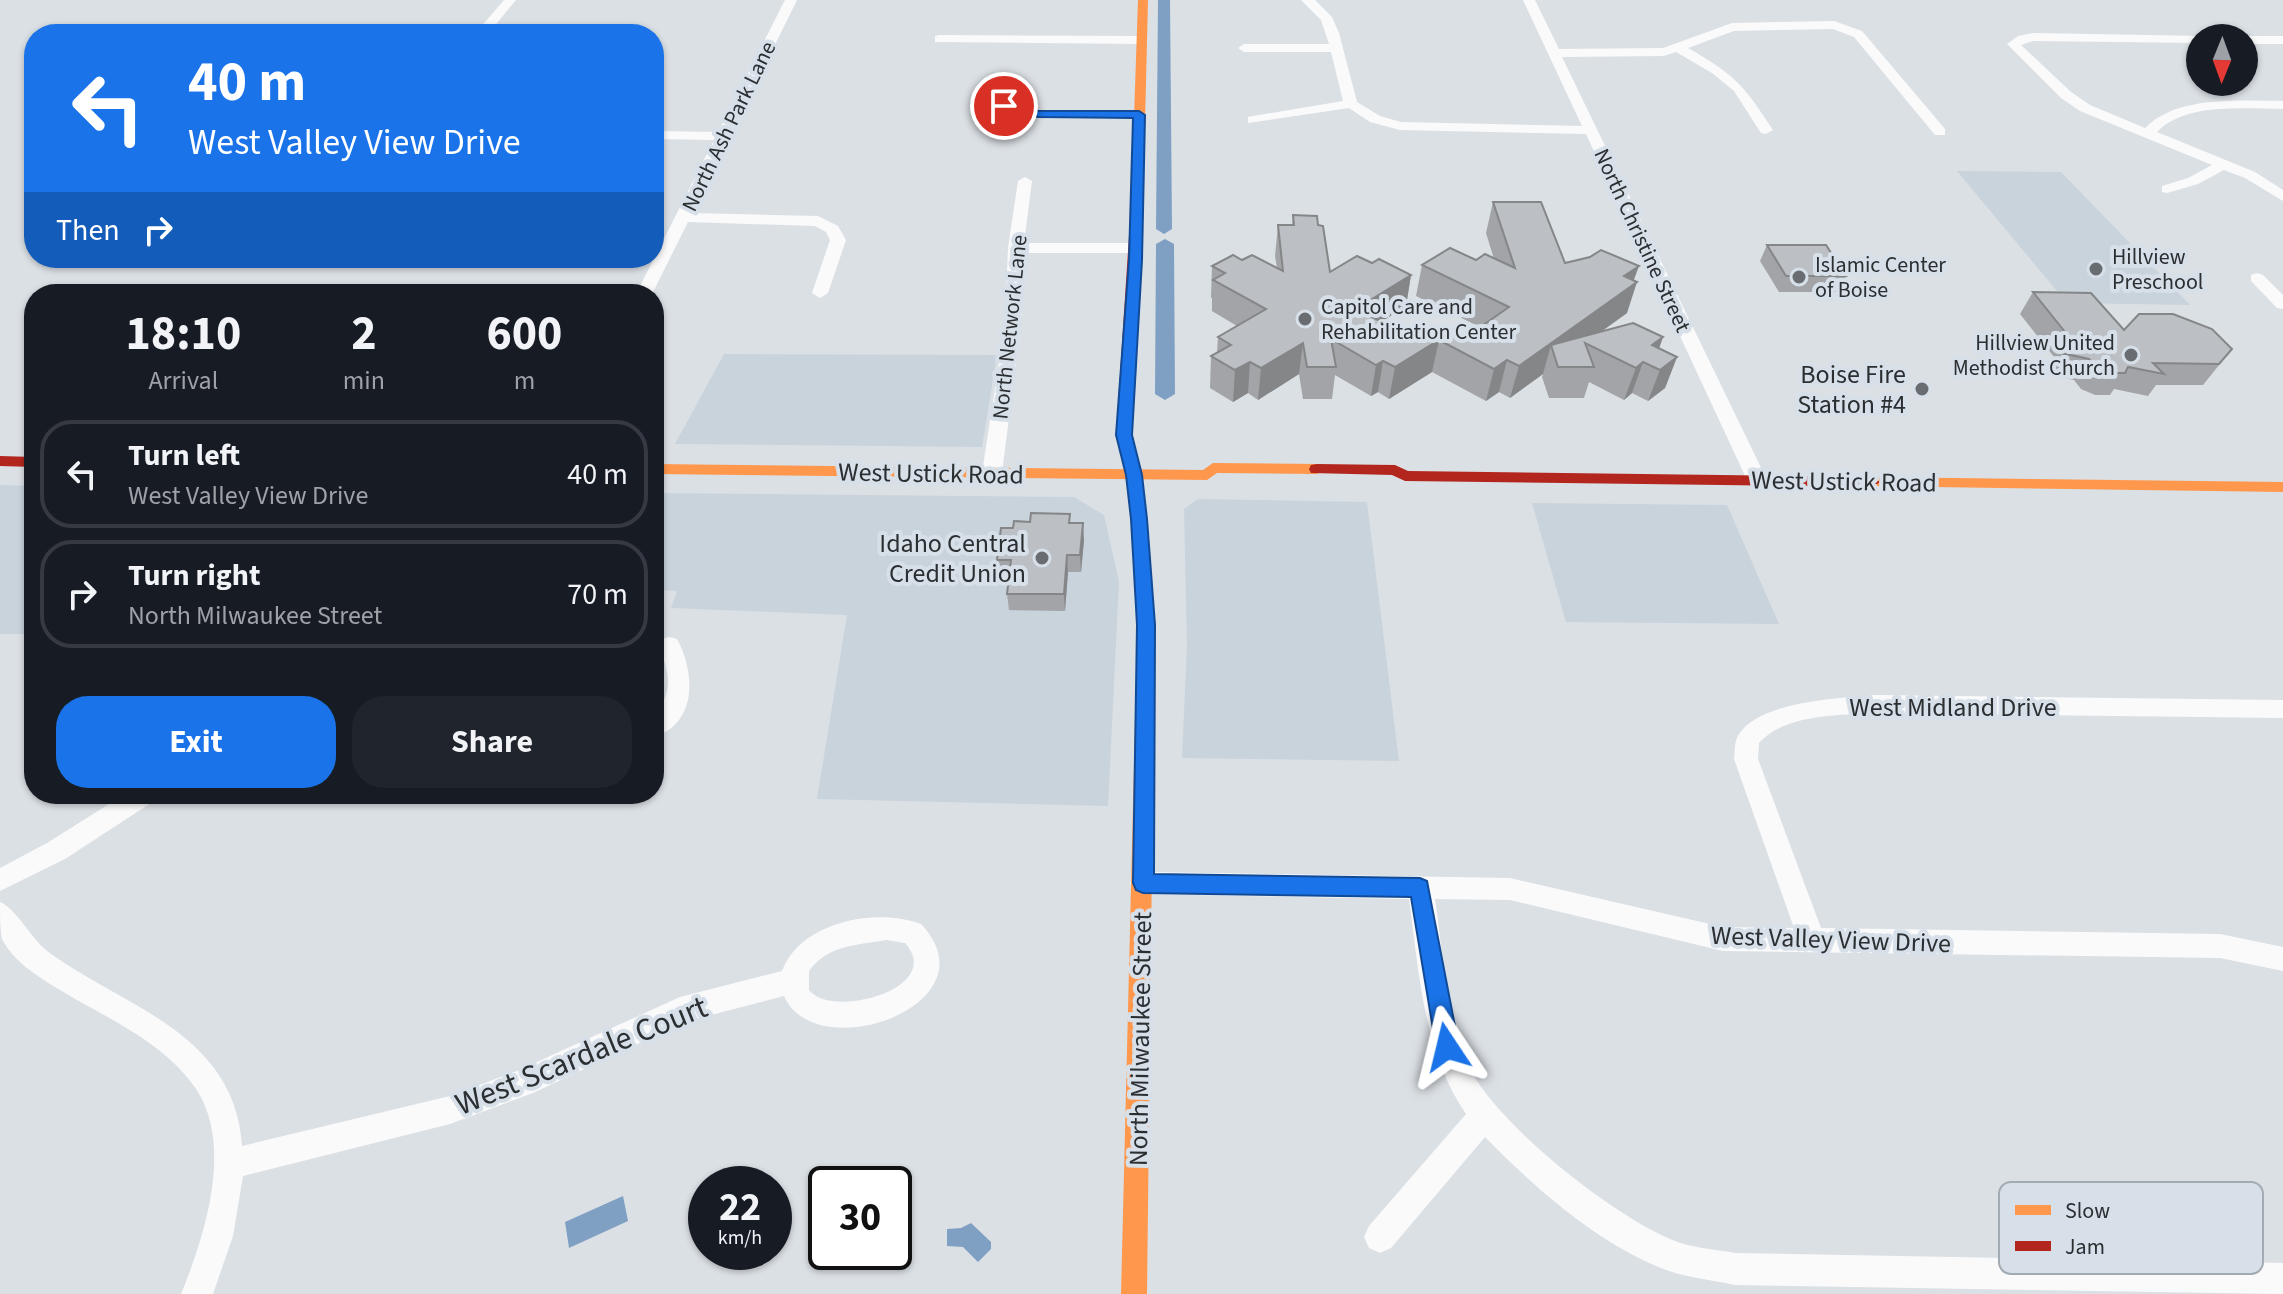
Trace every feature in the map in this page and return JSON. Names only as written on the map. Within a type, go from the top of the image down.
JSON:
[{"type":"main road","name":"North Milwaukee Street","points":[[1134,1294],[1146,625],[1134,475],[1124,435],[1136,248],[1143,0]]},
{"type":"main road","points":[[0,461],[24,462]]},
{"type":"main road","name":"West Ustick Road","points":[[664,469],[1134,475],[1207,475],[1213,468],[1395,470],[1405,476],[2283,487]]},
{"type":"street","points":[[490,24],[510,0]]},
{"type":"street","name":"North Ash Park Lane","points":[[664,253],[791,0]]},
{"type":"street","points":[[1307,0],[1319,7],[1329,19],[1345,93],[1351,104],[1375,119],[1400,126],[1591,130]]},
{"type":"street","name":"North Christine Street","points":[[1529,0],[1757,480]]},
{"type":"street","points":[[1555,53],[1647,54],[1679,48],[1711,32],[1732,27],[1834,25],[1858,34],[1940,132]]},
{"type":"street","points":[[2186,39],[2033,37],[2015,41],[2016,48],[2066,95],[2113,122],[2250,175],[2283,197]]},
{"type":"street","points":[[939,39],[1141,40]]},
{"type":"street","points":[[2258,40],[2283,40]]},
{"type":"street","points":[[1244,48],[1336,48]]},
{"type":"street","points":[[1679,48],[1717,70],[1739,88],[1766,130]]},
{"type":"street","points":[[1253,120],[1351,104]]},
{"type":"street","points":[[2147,134],[2151,127],[2199,109],[2226,105],[2283,105]]},
{"type":"street","points":[[1004,106],[1038,114],[1139,115]]},
{"type":"street","points":[[664,135],[723,136]]},
{"type":"street","points":[[2167,189],[2193,181],[2224,164]]},
{"type":"street","name":"North Network Lane","points":[[992,473],[1013,323],[1016,248],[1025,181]]},
{"type":"street","points":[[682,217],[818,221],[826,225],[833,229],[838,240],[820,293]]},
{"type":"street","points":[[1016,248],[1136,248]]},
{"type":"street","points":[[2257,278],[2276,291],[2283,304]]},
{"type":"street","points":[[664,719],[679,696],[682,675],[669,645]]},
{"type":"street","name":"West Midland Drive","points":[[1812,940],[1746,759],[1748,741],[1761,726],[1823,709],[1877,704],[2283,709]]},
{"type":"street","points":[[0,880],[79,837],[130,804]]},
{"type":"street","name":"West Valley View Drive","points":[[1143,883],[1510,889],[1564,898],[1669,930],[1723,939],[2220,946],[2283,959]]},
{"type":"street","points":[[1420,888],[1447,1047],[1462,1083],[1484,1116],[1592,1211],[1664,1254],[1735,1269],[1999,1274]]},
{"type":"street","points":[[0,914],[21,945],[39,961],[163,1037],[190,1059],[211,1087],[224,1122],[229,1164],[224,1214],[197,1294]]},
{"type":"street","points":[[900,928],[912,932],[926,951],[928,963],[917,988],[891,1004],[828,1016],[803,1005],[796,994],[794,981],[804,956],[827,940],[900,928]]},
{"type":"street","name":"West Scardale Court","points":[[229,1164],[450,1110],[523,1083],[680,1010],[794,981]]},
{"type":"street","points":[[1380,1237],[1484,1116]]},
{"type":"street","points":[[2009,1274],[2283,1279]]},
{"type":"shaded area","name":"Hillview Preschool","points":[[1957,171],[2061,172],[2190,305],[2067,303]]},
{"type":"shaded area","points":[[724,354],[997,355],[982,447],[675,444]]},
{"type":"shaded area","points":[[0,485],[24,486],[24,634],[0,634]]},
{"type":"shaded area","points":[[664,493],[1074,497],[1104,515],[1119,582],[1108,806],[817,799],[847,615],[671,608],[677,591],[664,590]]},
{"type":"shaded area","points":[[1198,499],[1367,502],[1399,761],[1182,758],[1187,645],[1184,509]]},
{"type":"shaded area","points":[[1532,503],[1727,505],[1779,624],[1566,622]]},
{"type":"water","points":[[623,1196],[628,1221],[569,1248],[565,1222]]},
{"type":"water","points":[[971,1223],[991,1242],[991,1249],[978,1262],[963,1247],[947,1246],[947,1229],[961,1228]]},
{"type":"building","points":[[1493,202],[1541,202],[1565,263],[1590,257],[1601,250],[1639,266],[1624,276],[1637,282],[1519,366],[1507,360],[1494,369],[1439,340],[1395,367],[1383,361],[1376,365],[1331,339],[1336,367],[1307,367],[1303,343],[1261,368],[1250,362],[1235,370],[1211,356],[1231,345],[1218,337],[1266,309],[1213,280],[1225,273],[1212,266],[1233,255],[1242,260],[1252,255],[1283,271],[1278,225],[1294,225],[1293,215],[1317,216],[1318,225],[1323,226],[1330,272],[1357,256],[1372,263],[1379,259],[1411,275],[1356,309],[1413,338],[1469,335],[1509,307],[1422,265],[1450,248],[1476,260],[1485,254],[1515,268]]},
{"type":"building","points":[[1767,245],[1826,245],[1846,276],[1786,276]]},
{"type":"building","points":[[2033,292],[2091,293],[2124,330],[2139,314],[2173,314],[2212,329],[2232,349],[2219,364],[2153,363],[2164,374],[2128,367],[2125,373],[2110,373],[2096,367],[2089,359],[2057,352],[2069,337]]},
{"type":"building","points":[[1633,323],[1663,337],[1652,345],[1677,357],[1660,370],[1643,362],[1636,368],[1585,343],[1594,367],[1558,367],[1551,345]]},
{"type":"building","name":"Idaho Central Credit Union","points":[[1031,513],[1070,514],[1069,523],[1083,523],[1080,555],[1067,555],[1064,594],[1007,594],[1011,560],[997,560],[1001,528],[1013,528],[1014,521],[1030,522]]},
{"type":"waterway","points":[[1164,0],[1164,229]]},
{"type":"waterway","points":[[1165,244],[1165,394]]},
{"type":"waterway","points":[[1165,415],[1165,424]]},
{"type":"traffic: slow","points":[[1137,205],[1143,0]]},
{"type":"traffic: slow","points":[[664,469],[1207,475],[1213,468],[1317,469]]},
{"type":"traffic: slow","points":[[1872,482],[2283,487]]},
{"type":"traffic: slow","points":[[1134,1294],[1145,684]]},
{"type":"traffic: jam","points":[[1137,205],[1124,435],[1134,475],[1139,519],[1146,625],[1145,684]]},
{"type":"traffic: jam","points":[[0,461],[24,462]]},
{"type":"traffic: jam","points":[[1317,469],[1395,470],[1405,476],[1872,482]]},
{"type":"place","name":"Hillview Preschool","points":[[2096,269]]},
{"type":"place","name":"Islamic Center of Boise","points":[[1799,277]]},
{"type":"place","name":"Capitol Care and Rehabilitation Center","points":[[1305,319]]},
{"type":"place","name":"Hillview United Methodist Church","points":[[2131,355]]},
{"type":"place","name":"Boise Fire Station #4","points":[[1922,389]]},
{"type":"place","name":"Idaho Central Credit Union","points":[[1042,558]]},
{"type":"route","points":[[1004,106],[1038,114],[1139,115],[1135,260],[1124,435],[1134,475],[1146,625],[1143,883],[1420,888],[1447,1047]]}]
